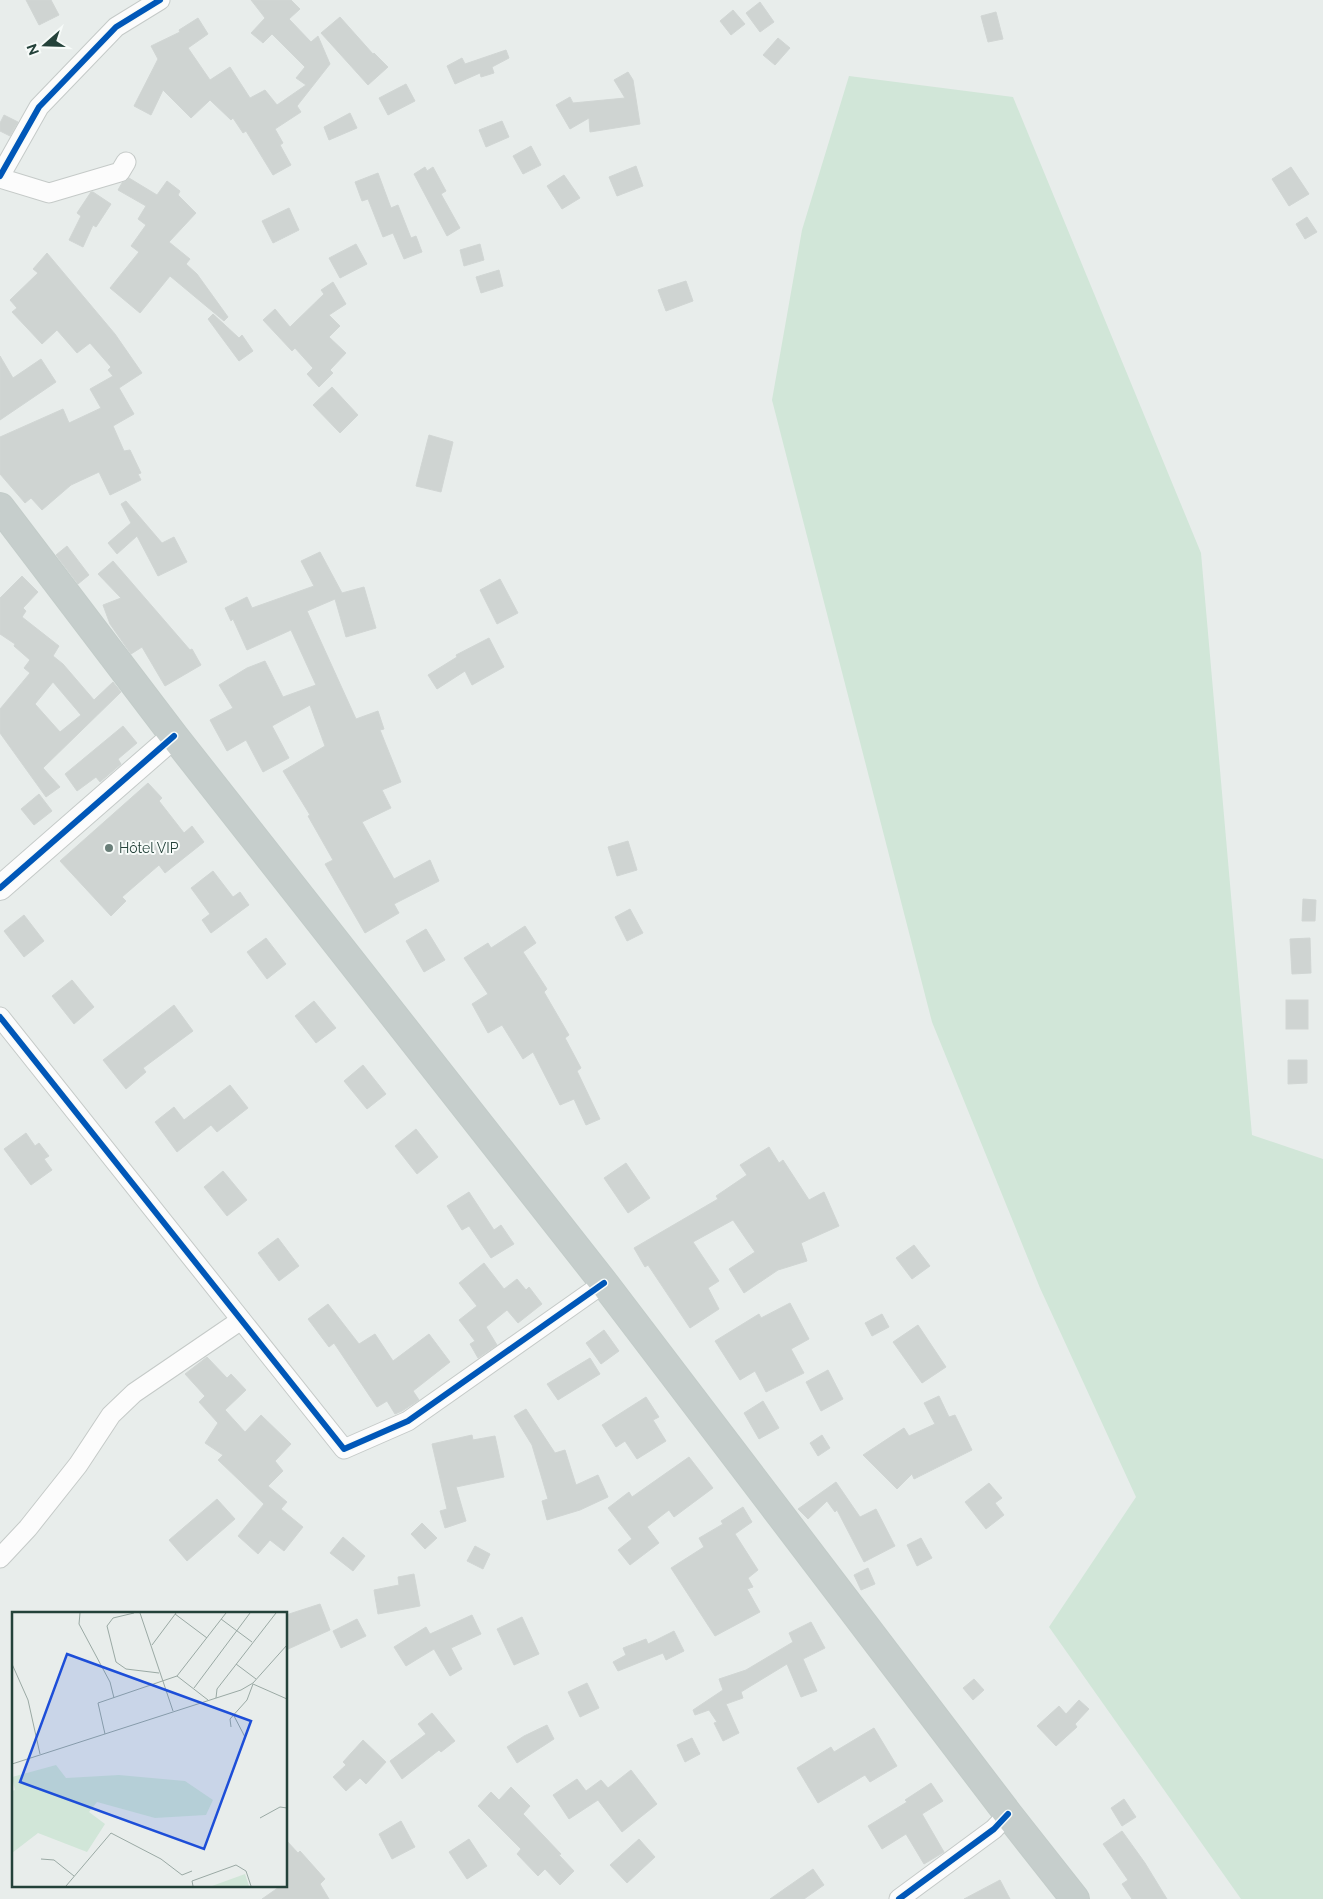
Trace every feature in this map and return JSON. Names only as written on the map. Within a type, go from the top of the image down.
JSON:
[{"type":"highway","points":[[0,507],[174,736],[604,1284],[1008,1814],[1075,1899]]},
{"type":"street","points":[[126,162],[120,172],[49,193],[0,177],[39,107],[116,27],[160,0]]},
{"type":"street","points":[[0,888],[174,736]]},
{"type":"street","points":[[0,1017],[344,1449],[408,1421],[604,1284]]},
{"type":"street","points":[[0,1558],[28,1528],[78,1465],[111,1416],[134,1393],[240,1320]]},
{"type":"street","points":[[899,1899],[994,1829],[1008,1814]]},
{"type":"green space","points":[[849,76],[1013,97],[1201,553],[1252,1135],[1323,1159],[1323,1899],[1241,1899],[1049,1627],[1136,1497],[1040,1288],[932,1022],[772,400],[802,230]]},
{"type":"building","points":[[26,0],[51,0],[59,15],[39,25]]},
{"type":"building","points":[[251,0],[291,0],[300,9],[289,19],[311,42],[318,36],[330,64],[297,106],[301,112],[275,129],[283,143],[280,145],[291,165],[273,175],[246,131],[243,133],[233,118],[231,120],[210,100],[191,118],[163,90],[151,115],[134,106],[158,59],[151,46],[180,32],[179,30],[198,18],[208,34],[188,48],[210,80],[230,67],[250,98],[265,90],[277,105],[306,85],[296,78],[305,67],[272,34],[263,43],[251,33],[265,18]]},
{"type":"building","points":[[760,2],[774,22],[760,32],[746,13]]},
{"type":"building","points":[[733,10],[745,24],[731,35],[720,21]]},
{"type":"building","points":[[996,12],[1003,39],[988,42],[981,16]]},
{"type":"building","points":[[340,17],[373,54],[388,67],[368,85],[321,33]]},
{"type":"building","points":[[778,38],[790,48],[775,65],[763,55]]},
{"type":"building","points":[[506,50],[509,58],[492,67],[494,73],[481,77],[480,73],[455,84],[447,66],[462,58],[465,64]]},
{"type":"building","points":[[628,72],[633,80],[640,124],[590,132],[589,118],[570,129],[556,105],[570,97],[573,103],[625,98],[614,80]]},
{"type":"building","points":[[406,84],[415,101],[388,115],[379,98]]},
{"type":"building","points":[[350,113],[357,128],[329,140],[324,127]]},
{"type":"building","points":[[4,115],[18,122],[10,136],[0,131],[0,123]]},
{"type":"building","points":[[502,121],[509,137],[486,147],[479,130]]},
{"type":"building","points":[[531,146],[541,165],[523,174],[513,156]]},
{"type":"building","points":[[636,166],[643,186],[617,196],[609,177]]},
{"type":"building","points":[[425,167],[427,171],[433,167],[446,191],[441,194],[460,228],[447,236],[414,174]]},
{"type":"building","points":[[1291,167],[1309,194],[1289,206],[1272,179]]},
{"type":"building","points":[[378,173],[391,208],[398,205],[411,238],[416,236],[422,252],[404,259],[393,233],[383,237],[368,199],[362,201],[355,182]]},
{"type":"building","points":[[564,175],[580,198],[562,209],[547,186]]},
{"type":"building","points":[[129,178],[157,195],[167,181],[180,191],[178,195],[196,213],[169,242],[190,259],[186,264],[197,274],[228,317],[224,321],[170,276],[140,313],[110,288],[139,252],[131,246],[146,225],[138,219],[146,206],[118,190],[122,183]]},
{"type":"building","points":[[91,192],[111,204],[96,227],[93,225],[83,247],[69,240],[81,216],[77,213]]},
{"type":"building","points":[[289,208],[299,230],[273,243],[262,221]]},
{"type":"building","points":[[1307,217],[1317,232],[1305,239],[1296,224]]},
{"type":"building","points":[[356,244],[367,264],[340,278],[329,258]]},
{"type":"building","points":[[480,244],[484,260],[464,266],[460,250]]},
{"type":"building","points":[[47,253],[115,334],[142,373],[119,388],[134,414],[113,426],[124,451],[130,450],[141,473],[138,474],[141,480],[110,495],[99,472],[71,485],[42,510],[31,498],[25,503],[0,474],[0,437],[63,409],[69,423],[101,408],[90,389],[113,376],[108,370],[111,367],[90,343],[77,353],[57,330],[42,344],[12,312],[17,308],[10,300],[38,273],[33,269]]},
{"type":"building","points":[[499,270],[503,286],[481,293],[476,277]]},
{"type":"building","points":[[686,281],[693,301],[666,311],[658,290]]},
{"type":"building","points":[[333,282],[346,304],[329,315],[340,326],[329,337],[346,353],[330,370],[333,373],[319,387],[307,374],[313,368],[295,348],[292,351],[263,320],[275,309],[290,327],[324,294],[321,290]]},
{"type":"building","points":[[213,314],[239,338],[242,335],[253,351],[239,361],[208,319]]},
{"type":"building","points":[[0,356],[13,378],[41,359],[56,382],[0,420]]},
{"type":"building","points":[[332,387],[358,415],[340,433],[313,405]]},
{"type":"building","points":[[429,435],[453,442],[441,492],[416,486]]},
{"type":"building","points":[[126,501],[162,543],[174,537],[187,562],[158,576],[137,536],[117,554],[108,543],[131,523],[121,504]]},
{"type":"building","points":[[67,546],[89,575],[78,584],[56,555]]},
{"type":"building","points":[[320,552],[342,593],[364,587],[376,628],[346,637],[335,599],[307,611],[356,719],[378,711],[384,729],[380,730],[401,782],[382,790],[391,808],[362,822],[394,879],[430,860],[439,881],[394,904],[399,913],[365,933],[325,864],[333,860],[308,816],[310,815],[283,771],[325,746],[310,705],[272,726],[289,758],[263,772],[246,740],[227,751],[210,720],[233,708],[219,685],[247,668],[265,661],[283,697],[316,685],[291,630],[247,650],[233,619],[231,621],[225,608],[247,597],[252,608],[314,586],[301,561]]},
{"type":"building","points":[[113,561],[190,650],[192,649],[201,665],[165,686],[142,647],[131,654],[110,624],[103,605],[121,598],[98,574]]},
{"type":"building","points":[[22,576],[38,592],[23,608],[26,611],[22,617],[59,646],[53,656],[63,664],[94,700],[113,682],[121,692],[43,768],[60,787],[46,797],[0,733],[0,709],[30,673],[24,668],[30,660],[14,646],[15,644],[0,634],[0,598]],"holes":[[[53,682],[81,715],[60,732],[35,704]]]},
{"type":"building","points":[[500,579],[518,613],[497,624],[480,590]]},
{"type":"building","points":[[489,638],[504,667],[472,685],[465,671],[437,689],[428,675],[457,657],[456,655]]},
{"type":"building","points":[[123,726],[137,743],[118,759],[121,764],[100,782],[96,777],[77,791],[65,774]]},
{"type":"building","points":[[148,783],[162,798],[159,801],[184,833],[192,826],[204,842],[165,873],[159,865],[122,897],[126,901],[111,916],[60,861]]},
{"type":"building","points":[[39,794],[52,811],[34,825],[21,809]]},
{"type":"building","points":[[628,841],[637,870],[617,876],[608,847]]},
{"type":"building","points":[[213,871],[233,897],[240,892],[249,905],[211,933],[202,920],[210,914],[191,888]]},
{"type":"building","points":[[1303,899],[1316,900],[1315,921],[1302,921]]},
{"type":"building","points":[[630,909],[643,933],[627,941],[615,917]]},
{"type":"building","points":[[24,915],[44,941],[24,957],[4,931]]},
{"type":"building","points":[[525,926],[536,943],[523,952],[547,989],[544,992],[569,1035],[565,1038],[581,1068],[577,1071],[600,1119],[586,1125],[574,1099],[560,1105],[533,1052],[523,1059],[502,1025],[488,1033],[472,1004],[488,994],[464,958],[488,943],[491,948]]},
{"type":"building","points":[[426,929],[445,960],[424,972],[406,941]]},
{"type":"building","points":[[266,938],[286,964],[267,979],[247,952]]},
{"type":"building","points":[[1310,938],[1311,973],[1292,974],[1290,939]]},
{"type":"building","points":[[72,980],[94,1007],[74,1024],[52,996]]},
{"type":"building","points":[[1286,1000],[1308,1000],[1308,1029],[1286,1029]]},
{"type":"building","points":[[314,1001],[336,1028],[316,1043],[295,1016]]},
{"type":"building","points":[[174,1005],[193,1031],[143,1068],[146,1072],[126,1089],[103,1060]]},
{"type":"building","points":[[1288,1060],[1307,1060],[1307,1083],[1288,1084]]},
{"type":"building","points":[[363,1065],[386,1094],[367,1109],[344,1081]]},
{"type":"building","points":[[230,1085],[248,1108],[217,1132],[211,1125],[177,1152],[155,1122],[174,1107],[184,1120]]},
{"type":"building","points":[[416,1129],[438,1157],[417,1174],[395,1146]]},
{"type":"building","points":[[26,1133],[35,1146],[39,1143],[49,1156],[44,1159],[52,1170],[31,1185],[4,1149]]},
{"type":"building","points":[[769,1147],[779,1163],[783,1160],[809,1200],[824,1192],[839,1226],[801,1243],[807,1261],[778,1270],[744,1293],[729,1269],[755,1252],[733,1220],[693,1242],[719,1281],[708,1288],[719,1309],[690,1328],[648,1265],[645,1267],[634,1248],[718,1199],[716,1196],[747,1175],[740,1165]]},
{"type":"building","points":[[626,1163],[650,1198],[628,1213],[604,1178]]},
{"type":"building","points":[[223,1171],[247,1200],[227,1216],[204,1187]]},
{"type":"building","points":[[469,1192],[494,1230],[501,1225],[514,1244],[491,1258],[469,1226],[462,1230],[447,1206]]},
{"type":"building","points":[[278,1238],[299,1266],[279,1281],[258,1253]]},
{"type":"building","points":[[914,1245],[930,1266],[912,1279],[896,1258]]},
{"type":"building","points":[[484,1263],[504,1289],[517,1279],[526,1290],[529,1287],[542,1304],[518,1323],[507,1310],[486,1327],[497,1345],[478,1358],[470,1344],[475,1341],[459,1320],[477,1306],[459,1283]]},
{"type":"building","points":[[790,1303],[809,1339],[791,1349],[804,1373],[766,1392],[755,1371],[740,1380],[715,1341],[759,1314],[761,1318]]},
{"type":"building","points":[[328,1304],[359,1344],[375,1334],[393,1361],[429,1334],[450,1362],[413,1391],[419,1400],[402,1411],[395,1414],[387,1401],[377,1407],[334,1343],[329,1347],[308,1319]]},
{"type":"building","points":[[882,1314],[889,1327],[872,1336],[865,1323]]},
{"type":"building","points":[[918,1325],[946,1367],[922,1383],[893,1342]]},
{"type":"building","points":[[604,1330],[619,1351],[601,1364],[586,1343]]},
{"type":"building","points":[[207,1357],[227,1378],[231,1374],[246,1390],[225,1410],[245,1432],[261,1415],[291,1444],[275,1461],[283,1471],[268,1486],[287,1502],[281,1509],[303,1527],[284,1551],[270,1540],[258,1554],[238,1536],[264,1504],[218,1460],[223,1455],[205,1443],[218,1423],[199,1402],[205,1396],[185,1374]]},
{"type":"building","points":[[590,1358],[600,1374],[558,1400],[547,1384]]},
{"type":"building","points":[[828,1370],[843,1399],[821,1411],[806,1382]]},
{"type":"building","points":[[939,1396],[949,1417],[955,1415],[972,1450],[914,1479],[912,1474],[897,1489],[863,1455],[904,1428],[909,1436],[935,1424],[924,1403]]},
{"type":"building","points":[[646,1397],[659,1417],[653,1420],[666,1441],[637,1459],[625,1441],[616,1447],[602,1425]]},
{"type":"building","points":[[763,1401],[779,1428],[759,1439],[744,1413]]},
{"type":"building","points":[[526,1409],[555,1453],[565,1450],[576,1485],[598,1475],[608,1497],[580,1510],[547,1520],[542,1501],[548,1499],[532,1445],[514,1416]]},
{"type":"building","points":[[472,1435],[473,1440],[495,1436],[504,1477],[456,1487],[466,1521],[445,1528],[440,1511],[447,1509],[432,1444]]},
{"type":"building","points":[[822,1435],[830,1448],[818,1456],[810,1443]]},
{"type":"building","points":[[689,1457],[713,1488],[674,1517],[669,1510],[647,1527],[659,1543],[630,1565],[618,1550],[632,1539],[608,1508],[629,1492],[632,1497]]},
{"type":"building","points":[[836,1482],[860,1517],[876,1509],[895,1546],[864,1562],[837,1510],[835,1512],[827,1501],[808,1519],[798,1509]]},
{"type":"building","points":[[989,1483],[1002,1498],[995,1503],[1004,1515],[986,1529],[965,1502]]},
{"type":"building","points":[[217,1499],[235,1519],[187,1561],[169,1540]]},
{"type":"building","points":[[743,1507],[752,1522],[735,1534],[758,1570],[748,1578],[753,1587],[747,1589],[760,1612],[715,1636],[671,1568],[704,1547],[699,1538],[723,1524],[721,1521]]},
{"type":"building","points":[[422,1523],[437,1538],[425,1549],[411,1534]]},
{"type":"building","points":[[343,1537],[365,1556],[353,1571],[330,1553]]},
{"type":"building","points":[[921,1538],[932,1558],[917,1566],[907,1545]]},
{"type":"building","points":[[475,1546],[490,1554],[483,1569],[467,1561]]},
{"type":"building","points":[[868,1568],[875,1584],[861,1590],[854,1575]]},
{"type":"building","points":[[414,1574],[420,1606],[378,1614],[374,1590],[399,1585],[398,1577]]},
{"type":"building","points":[[320,1604],[330,1630],[288,1649],[288,1614]]},
{"type":"building","points":[[472,1615],[481,1634],[451,1648],[462,1669],[450,1676],[434,1649],[406,1666],[394,1647],[426,1627],[430,1634]]},
{"type":"building","points":[[522,1617],[539,1654],[514,1665],[497,1629]]},
{"type":"building","points":[[357,1619],[366,1636],[341,1648],[333,1631]]},
{"type":"building","points":[[811,1622],[825,1648],[803,1659],[817,1691],[801,1697],[787,1664],[741,1692],[743,1698],[726,1704],[739,1733],[723,1741],[714,1723],[717,1722],[709,1710],[695,1715],[693,1710],[723,1690],[719,1679],[746,1670],[793,1642],[789,1633]]},
{"type":"building","points":[[674,1631],[684,1651],[666,1660],[663,1653],[618,1671],[613,1662],[626,1655],[623,1648],[646,1639],[648,1644]]},
{"type":"building","points":[[974,1679],[984,1690],[973,1700],[963,1688]]},
{"type":"building","points":[[587,1683],[599,1708],[580,1717],[568,1692]]},
{"type":"building","points":[[1079,1700],[1089,1709],[1075,1724],[1077,1727],[1056,1746],[1037,1726],[1059,1706],[1066,1714]]},
{"type":"building","points":[[432,1713],[455,1741],[441,1752],[439,1750],[402,1779],[390,1761],[426,1734],[418,1724]]},
{"type":"building","points":[[547,1725],[554,1739],[517,1763],[507,1747]]},
{"type":"building","points":[[874,1728],[897,1766],[870,1782],[865,1775],[818,1803],[797,1768],[831,1747],[834,1752]]},
{"type":"building","points":[[692,1738],[700,1754],[685,1762],[677,1745]]},
{"type":"building","points":[[363,1740],[386,1762],[366,1784],[360,1778],[346,1791],[333,1777],[346,1765],[343,1762]]},
{"type":"building","points":[[631,1770],[657,1804],[622,1832],[598,1800],[569,1819],[553,1795],[577,1779],[586,1791],[601,1780],[608,1788]]},
{"type":"building","points":[[931,1783],[943,1801],[922,1814],[944,1852],[924,1864],[906,1834],[882,1849],[868,1826],[907,1802],[905,1800]]},
{"type":"building","points":[[511,1787],[530,1806],[523,1814],[561,1854],[559,1855],[574,1871],[560,1885],[545,1869],[538,1876],[517,1854],[521,1849],[478,1806],[491,1792],[499,1800]]},
{"type":"building","points":[[1124,1799],[1136,1817],[1122,1826],[1111,1808]]},
{"type":"building","points":[[401,1821],[415,1847],[392,1859],[379,1834]]},
{"type":"building","points":[[1122,1831],[1145,1863],[1167,1899],[1132,1899],[1122,1884],[1128,1880],[1103,1844]]},
{"type":"building","points":[[469,1839],[487,1866],[467,1879],[449,1852]]},
{"type":"building","points":[[639,1839],[655,1857],[627,1883],[610,1865]]},
{"type":"building","points":[[288,1842],[298,1853],[300,1851],[325,1879],[320,1884],[329,1899],[262,1899],[281,1886],[288,1886]]},
{"type":"building","points":[[813,1869],[824,1885],[804,1899],[770,1899]]},
{"type":"building","points":[[1000,1880],[1010,1899],[964,1899]]},
{"type":"cycle path","points":[[0,176],[39,107],[116,27],[160,0]]},
{"type":"cycle path","points":[[0,888],[174,736]]},
{"type":"cycle path","points":[[0,1017],[344,1449],[408,1421],[604,1283]]},
{"type":"cycle path","points":[[899,1899],[994,1829],[1008,1814]]},
{"type":"place","name":"Hôtel VIP","points":[[109,848]]}]
